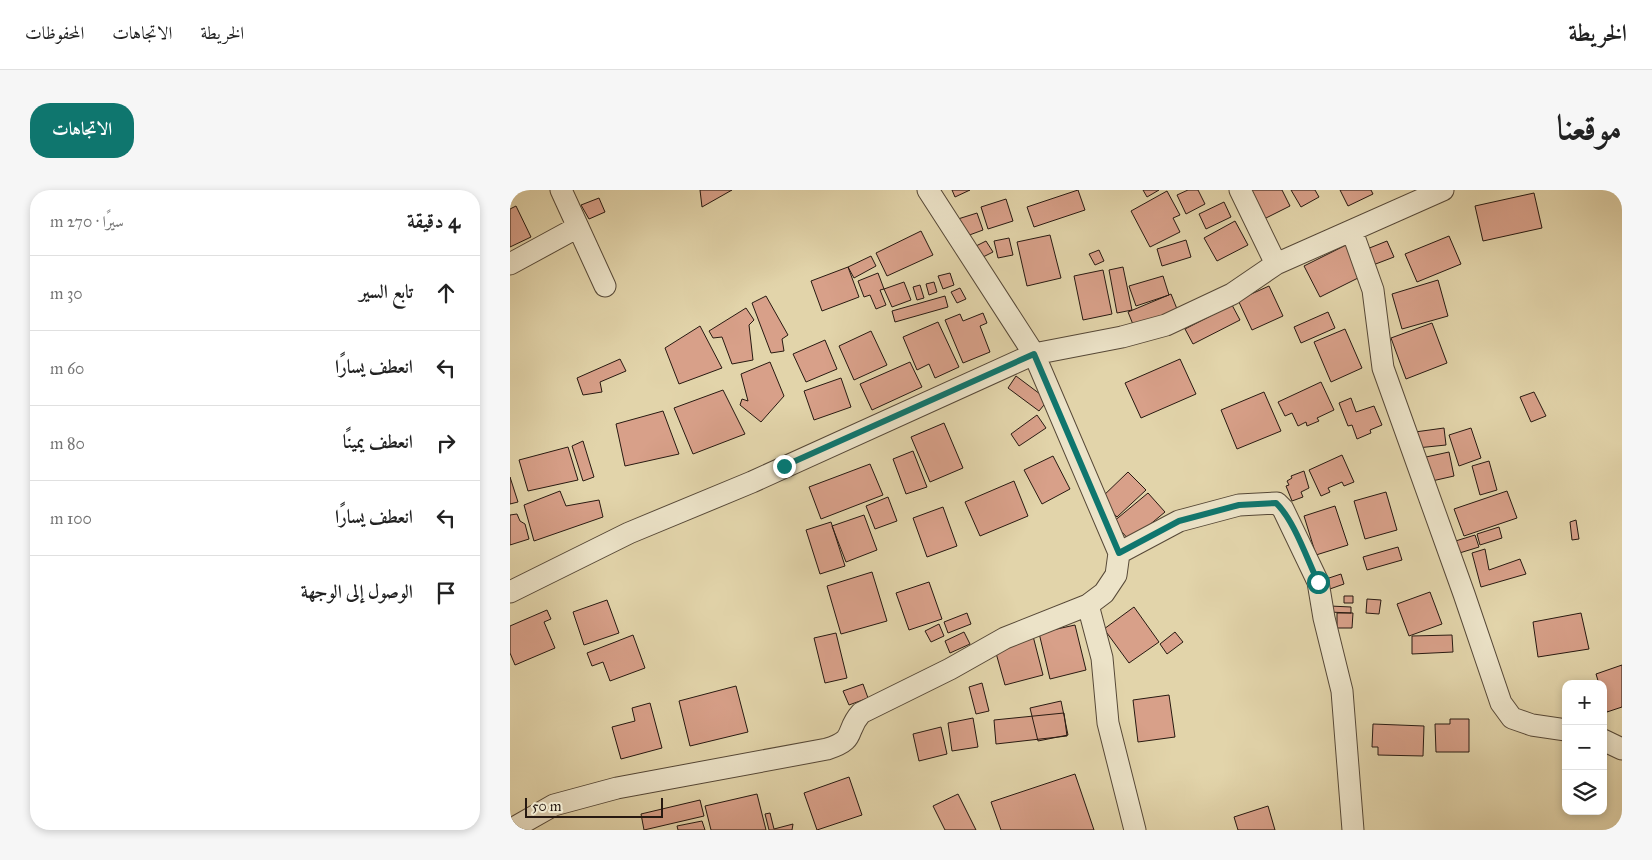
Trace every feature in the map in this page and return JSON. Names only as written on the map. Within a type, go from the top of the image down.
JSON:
[{"type":"street","points":[[561,190],[605,286]]},
{"type":"street","points":[[510,830],[554,805],[617,788],[827,749],[838,745],[848,740],[853,724],[861,713],[950,669],[1005,638],[1088,605],[1104,593],[1116,575],[1119,553],[1034,354],[928,190]]},
{"type":"street","points":[[1240,190],[1276,264]]},
{"type":"street","points":[[510,592],[629,533],[752,482],[1034,354],[1122,337],[1166,325],[1232,294],[1276,264],[1443,190]]},
{"type":"street","points":[[510,264],[578,227]]},
{"type":"street","points":[[1352,230],[1373,290],[1384,368],[1464,594],[1500,703],[1512,718],[1532,725],[1562,729]]},
{"type":"street","points":[[1119,553],[1179,521],[1226,508],[1269,502],[1276,503],[1283,509],[1318,582],[1324,618],[1342,691],[1353,830]]},
{"type":"street","points":[[1088,605],[1102,658],[1108,723],[1135,830]]},
{"type":"street","points":[[1607,742],[1622,749]]},
{"type":"building","points":[[700,190],[732,190],[702,207]]},
{"type":"building","points":[[952,190],[970,190],[955,197]]},
{"type":"building","points":[[1078,190],[1085,210],[1034,227],[1027,207]]},
{"type":"building","points":[[1143,190],[1159,190],[1147,197]]},
{"type":"building","points":[[1188,190],[1198,190],[1205,204],[1186,214],[1177,195]]},
{"type":"building","points":[[1249,190],[1282,190],[1290,206],[1264,219]]},
{"type":"building","points":[[1291,190],[1315,190],[1319,197],[1301,207]]},
{"type":"building","points":[[1340,190],[1371,190],[1373,194],[1348,206]]},
{"type":"building","points":[[1167,191],[1180,215],[1173,218],[1180,232],[1150,247],[1131,211]]},
{"type":"building","points":[[1534,193],[1542,228],[1483,241],[1475,206]]},
{"type":"building","points":[[599,198],[605,212],[589,219],[581,205]]},
{"type":"building","points":[[1006,199],[1013,221],[988,229],[981,207]]},
{"type":"building","points":[[1224,202],[1231,217],[1206,229],[1199,214]]},
{"type":"building","points":[[516,206],[531,237],[510,247],[510,209]]},
{"type":"building","points":[[977,213],[983,230],[964,237],[958,219]]},
{"type":"building","points":[[1235,221],[1248,245],[1217,261],[1204,238]]},
{"type":"building","points":[[921,231],[933,255],[887,276],[876,253]]},
{"type":"building","points":[[1050,235],[1061,278],[1027,286],[1017,242]]},
{"type":"building","points":[[1449,236],[1461,264],[1417,282],[1405,254]]},
{"type":"building","points":[[1009,238],[1013,255],[998,258],[994,241]]},
{"type":"building","points":[[1186,240],[1191,257],[1162,266],[1157,249]]},
{"type":"building","points":[[986,241],[993,252],[983,257],[976,246]]},
{"type":"building","points":[[1387,241],[1394,257],[1373,265],[1367,249]]},
{"type":"building","points":[[1350,243],[1366,274],[1320,297],[1304,266]]},
{"type":"building","points":[[1099,250],[1104,261],[1095,265],[1089,254]]},
{"type":"building","points":[[871,256],[876,266],[854,278],[848,267]]},
{"type":"building","points":[[848,267],[859,297],[822,311],[811,281]]},
{"type":"building","points":[[1123,267],[1132,310],[1117,313],[1109,270]]},
{"type":"building","points":[[1103,270],[1112,314],[1083,320],[1074,276]]},
{"type":"building","points":[[878,273],[884,289],[880,290],[886,305],[876,309],[870,295],[864,297],[858,281]]},
{"type":"building","points":[[950,273],[954,285],[943,289],[938,276]]},
{"type":"building","points":[[1163,276],[1169,295],[1136,306],[1129,286]]},
{"type":"building","points":[[1438,280],[1448,316],[1402,329],[1392,294]]},
{"type":"building","points":[[904,282],[911,300],[892,307],[884,289]]},
{"type":"building","points":[[934,282],[937,292],[929,295],[926,284]]},
{"type":"building","points":[[920,285],[924,298],[917,300],[913,287]]},
{"type":"building","points":[[1269,286],[1283,316],[1252,330],[1238,300]]},
{"type":"building","points":[[960,288],[966,299],[957,303],[951,292]]},
{"type":"building","points":[[1171,294],[1177,309],[1134,327],[1128,312]]},
{"type":"building","points":[[766,296],[788,335],[782,339],[784,351],[771,353],[752,303]]},
{"type":"building","points":[[945,296],[948,307],[895,322],[892,311]]},
{"type":"building","points":[[1232,305],[1240,320],[1193,344],[1185,329]]},
{"type":"building","points":[[746,308],[754,320],[749,325],[753,360],[732,364],[722,337],[713,338],[709,331]]},
{"type":"building","points":[[1328,312],[1335,328],[1301,343],[1294,327]]},
{"type":"building","points":[[983,313],[987,323],[980,326],[990,352],[963,363],[945,320],[960,314],[963,321]]},
{"type":"building","points":[[938,322],[959,367],[935,378],[929,364],[917,370],[903,337]]},
{"type":"building","points":[[1432,323],[1447,363],[1406,379],[1391,338]]},
{"type":"building","points":[[700,326],[722,368],[679,384],[665,348]]},
{"type":"building","points":[[1345,329],[1362,368],[1331,382],[1314,342]]},
{"type":"building","points":[[871,331],[887,365],[854,380],[839,346]]},
{"type":"building","points":[[825,340],[837,369],[806,382],[793,354]]},
{"type":"building","points":[[620,359],[626,371],[600,382],[602,392],[583,395],[577,378]]},
{"type":"building","points":[[1180,359],[1196,394],[1141,418],[1125,383]]},
{"type":"building","points":[[770,362],[784,396],[761,422],[740,405],[742,399],[748,401],[741,374]]},
{"type":"building","points":[[910,362],[922,387],[872,410],[860,384]]},
{"type":"building","points":[[1016,376],[1048,400],[1039,411],[1008,388]]},
{"type":"building","points":[[841,378],[851,407],[814,420],[804,391]]},
{"type":"building","points":[[1321,382],[1334,410],[1317,418],[1319,421],[1307,426],[1306,422],[1298,426],[1292,413],[1285,416],[1278,402]]},
{"type":"building","points":[[723,390],[745,434],[693,454],[674,408]]},
{"type":"building","points":[[1264,392],[1281,431],[1237,449],[1221,410]]},
{"type":"building","points":[[1534,392],[1546,416],[1531,422],[1520,397]]},
{"type":"building","points":[[1351,398],[1356,412],[1374,406],[1382,425],[1370,430],[1371,433],[1357,439],[1352,425],[1348,426],[1339,403]]},
{"type":"building","points":[[663,411],[679,454],[625,466],[616,424]]},
{"type":"building","points":[[1037,415],[1046,428],[1019,446],[1011,434]]},
{"type":"building","points":[[944,423],[963,468],[930,482],[911,437]]},
{"type":"building","points":[[1444,428],[1446,445],[1417,448],[1415,432]]},
{"type":"building","points":[[1471,428],[1481,458],[1459,466],[1449,435]]},
{"type":"building","points":[[583,441],[594,477],[583,481],[572,446]]},
{"type":"building","points":[[568,447],[578,480],[528,491],[519,460]]},
{"type":"building","points":[[913,451],[927,487],[906,494],[893,459]]},
{"type":"building","points":[[1449,452],[1454,476],[1432,481],[1426,457]]},
{"type":"building","points":[[1342,455],[1354,482],[1344,486],[1342,482],[1328,488],[1330,492],[1321,496],[1309,470]]},
{"type":"building","points":[[1053,456],[1070,489],[1042,504],[1024,470]]},
{"type":"building","points":[[1489,461],[1497,490],[1480,495],[1472,466]]},
{"type":"building","points":[[870,464],[883,495],[821,519],[809,487]]},
{"type":"building","points":[[1304,471],[1309,488],[1301,492],[1303,497],[1292,501],[1286,486],[1289,485],[1287,481],[1292,478],[1291,476]]},
{"type":"building","points":[[1128,472],[1146,490],[1117,517],[1100,499]]},
{"type":"building","points":[[510,477],[518,502],[510,504]]},
{"type":"building","points":[[1014,481],[1028,516],[980,536],[965,502]]},
{"type":"building","points":[[560,491],[566,506],[599,500],[603,517],[534,541],[524,505]]},
{"type":"building","points":[[1507,491],[1517,518],[1464,536],[1454,509]]},
{"type":"building","points":[[1386,492],[1397,530],[1365,539],[1354,501]]},
{"type":"building","points":[[1148,493],[1165,512],[1130,541],[1113,522]]},
{"type":"building","points":[[888,497],[897,521],[875,529],[866,506]]},
{"type":"building","points":[[1335,506],[1348,545],[1316,555],[1304,516]]},
{"type":"building","points":[[943,507],[957,546],[927,557],[913,518]]},
{"type":"building","points":[[517,514],[520,521],[525,524],[529,539],[510,545],[510,515]]},
{"type":"building","points":[[864,515],[877,550],[846,562],[832,526]]},
{"type":"building","points":[[1576,520],[1579,539],[1572,540],[1570,522]]},
{"type":"building","points":[[831,522],[845,566],[820,574],[806,530]]},
{"type":"building","points":[[1499,527],[1502,538],[1480,545],[1477,534]]},
{"type":"building","points":[[1475,535],[1479,547],[1453,555],[1449,543]]},
{"type":"building","points":[[1398,547],[1402,560],[1367,570],[1363,557]]},
{"type":"building","points":[[1485,549],[1489,570],[1520,559],[1526,574],[1481,587],[1472,553]]},
{"type":"building","points":[[872,572],[887,621],[841,634],[827,586]]},
{"type":"building","points":[[1341,574],[1344,584],[1327,590],[1323,580]]},
{"type":"building","points":[[929,582],[942,619],[909,630],[896,593]]},
{"type":"building","points":[[1430,592],[1442,624],[1409,636],[1397,604]]},
{"type":"building","points":[[1344,596],[1353,596],[1353,603],[1344,603]]},
{"type":"building","points":[[1367,599],[1381,600],[1379,614],[1366,613]]},
{"type":"building","points":[[607,600],[619,633],[584,645],[573,612]]},
{"type":"building","points":[[1330,606],[1351,607],[1351,613],[1329,612]]},
{"type":"building","points":[[1134,607],[1159,642],[1129,663],[1104,629]]},
{"type":"building","points":[[547,610],[551,619],[544,622],[555,648],[515,665],[510,653],[510,626]]},
{"type":"building","points":[[967,613],[971,624],[948,633],[944,622]]},
{"type":"building","points":[[1337,613],[1353,613],[1352,628],[1337,628]]},
{"type":"building","points":[[1581,613],[1589,649],[1538,657],[1533,622]]},
{"type":"building","points":[[939,624],[944,636],[931,642],[925,631]]},
{"type":"building","points":[[1075,625],[1086,670],[1050,679],[1039,633]]},
{"type":"building","points":[[964,632],[970,644],[950,653],[945,641]]},
{"type":"building","points":[[1175,632],[1183,642],[1167,654],[1160,644]]},
{"type":"building","points":[[836,633],[847,678],[825,683],[814,638]]},
{"type":"building","points":[[633,635],[645,668],[610,681],[603,662],[592,666],[587,653]]},
{"type":"building","points":[[1452,635],[1453,652],[1412,654],[1412,636]]},
{"type":"building","points":[[1033,636],[1043,675],[1005,685],[994,646]]},
{"type":"building","points":[[1622,665],[1622,707],[1607,712],[1607,680],[1598,680],[1596,674]]},
{"type":"building","points":[[982,683],[989,711],[976,714],[969,687]]},
{"type":"building","points":[[863,684],[868,698],[849,705],[843,691]]},
{"type":"building","points":[[736,686],[748,732],[690,746],[679,701]]},
{"type":"building","points":[[1169,695],[1175,737],[1138,742],[1133,700]]},
{"type":"building","points":[[1061,701],[1068,735],[1038,741],[1030,708]]},
{"type":"building","points":[[650,703],[662,748],[621,759],[612,727],[635,721],[632,708]]},
{"type":"building","points":[[1064,713],[1067,736],[996,744],[994,720]]},
{"type":"building","points":[[973,718],[978,747],[952,751],[948,723]]},
{"type":"building","points":[[1450,719],[1469,719],[1469,752],[1436,752],[1435,724],[1450,724]]},
{"type":"building","points":[[1373,724],[1424,726],[1423,756],[1378,755],[1378,747],[1372,747]]},
{"type":"building","points":[[941,727],[947,754],[919,761],[913,734]]},
{"type":"building","points":[[1075,774],[1094,830],[1001,830],[991,802]]},
{"type":"building","points":[[849,777],[862,815],[817,830],[804,793]]},
{"type":"building","points":[[757,794],[766,830],[711,830],[705,806]]},
{"type":"building","points":[[958,794],[976,830],[945,830],[933,806]]},
{"type":"building","points":[[700,800],[704,816],[644,830],[641,814]]},
{"type":"building","points":[[1268,806],[1275,830],[1238,830],[1234,817]]},
{"type":"building","points":[[770,813],[774,829],[793,824],[792,830],[769,830],[765,814]]},
{"type":"building","points":[[702,821],[705,830],[678,830],[677,826]]},
{"type":"route","points":[[784,466],[1034,354],[1119,553],[1179,521],[1239,505],[1262,502],[1276,503],[1283,509],[1289,520],[1318,582]]}]
